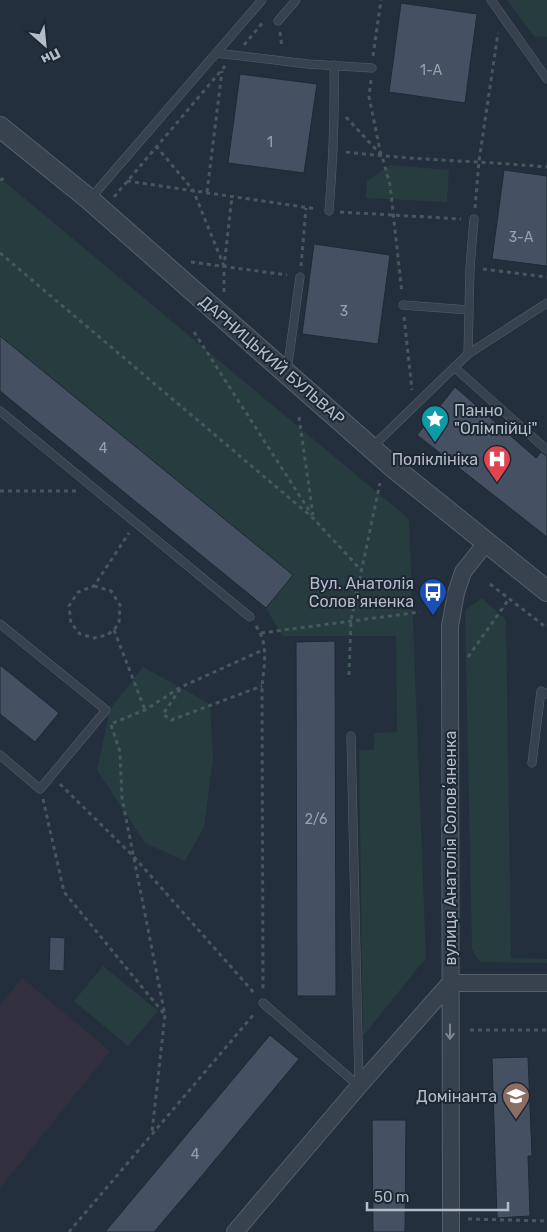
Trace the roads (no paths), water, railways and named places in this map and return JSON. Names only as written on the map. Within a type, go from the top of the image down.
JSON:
[{"type":"street","name":"ДАРНИЦЬКИЙ БУЛЬВАР","points":[[0,127],[89,199],[371,448],[486,543],[546,589]]},
{"type":"street","name":"вулиця Анатолія Соловʼяненка","points":[[235,1232],[359,1086],[450,983],[450,626],[456,593],[463,572],[486,543]]},
{"type":"street","points":[[451,1226],[450,983],[547,983]]},
{"type":"lane","points":[[89,199],[262,0]]},
{"type":"lane","points":[[278,21],[296,0]]},
{"type":"lane","points":[[492,0],[547,80]]},
{"type":"lane","points":[[216,53],[308,64],[372,68]]},
{"type":"lane","points":[[329,212],[334,150],[334,65]]},
{"type":"lane","points":[[468,354],[470,268],[474,219]]},
{"type":"lane","points":[[286,373],[300,277]]},
{"type":"lane","points":[[371,448],[468,354],[547,303]]},
{"type":"lane","points":[[403,305],[469,310]]},
{"type":"lane","points":[[454,367],[547,450]]},
{"type":"lane","points":[[0,411],[250,617]]},
{"type":"lane","points":[[0,624],[106,710],[40,789],[0,755]]},
{"type":"lane","points":[[532,764],[541,691],[547,694]]},
{"type":"lane","points":[[351,736],[359,1086]]},
{"type":"lane","points":[[263,1003],[359,1086]]},
{"type":"place","name":"Панно \"Олімпійці\"","points":[[435,443]]},
{"type":"place","name":"Поліклініка","points":[[497,483]]},
{"type":"place","name":"Вул. Анатолія Солов'яненка","points":[[433,616]]},
{"type":"place","name":"Домінанта","points":[[516,1120]]}]
